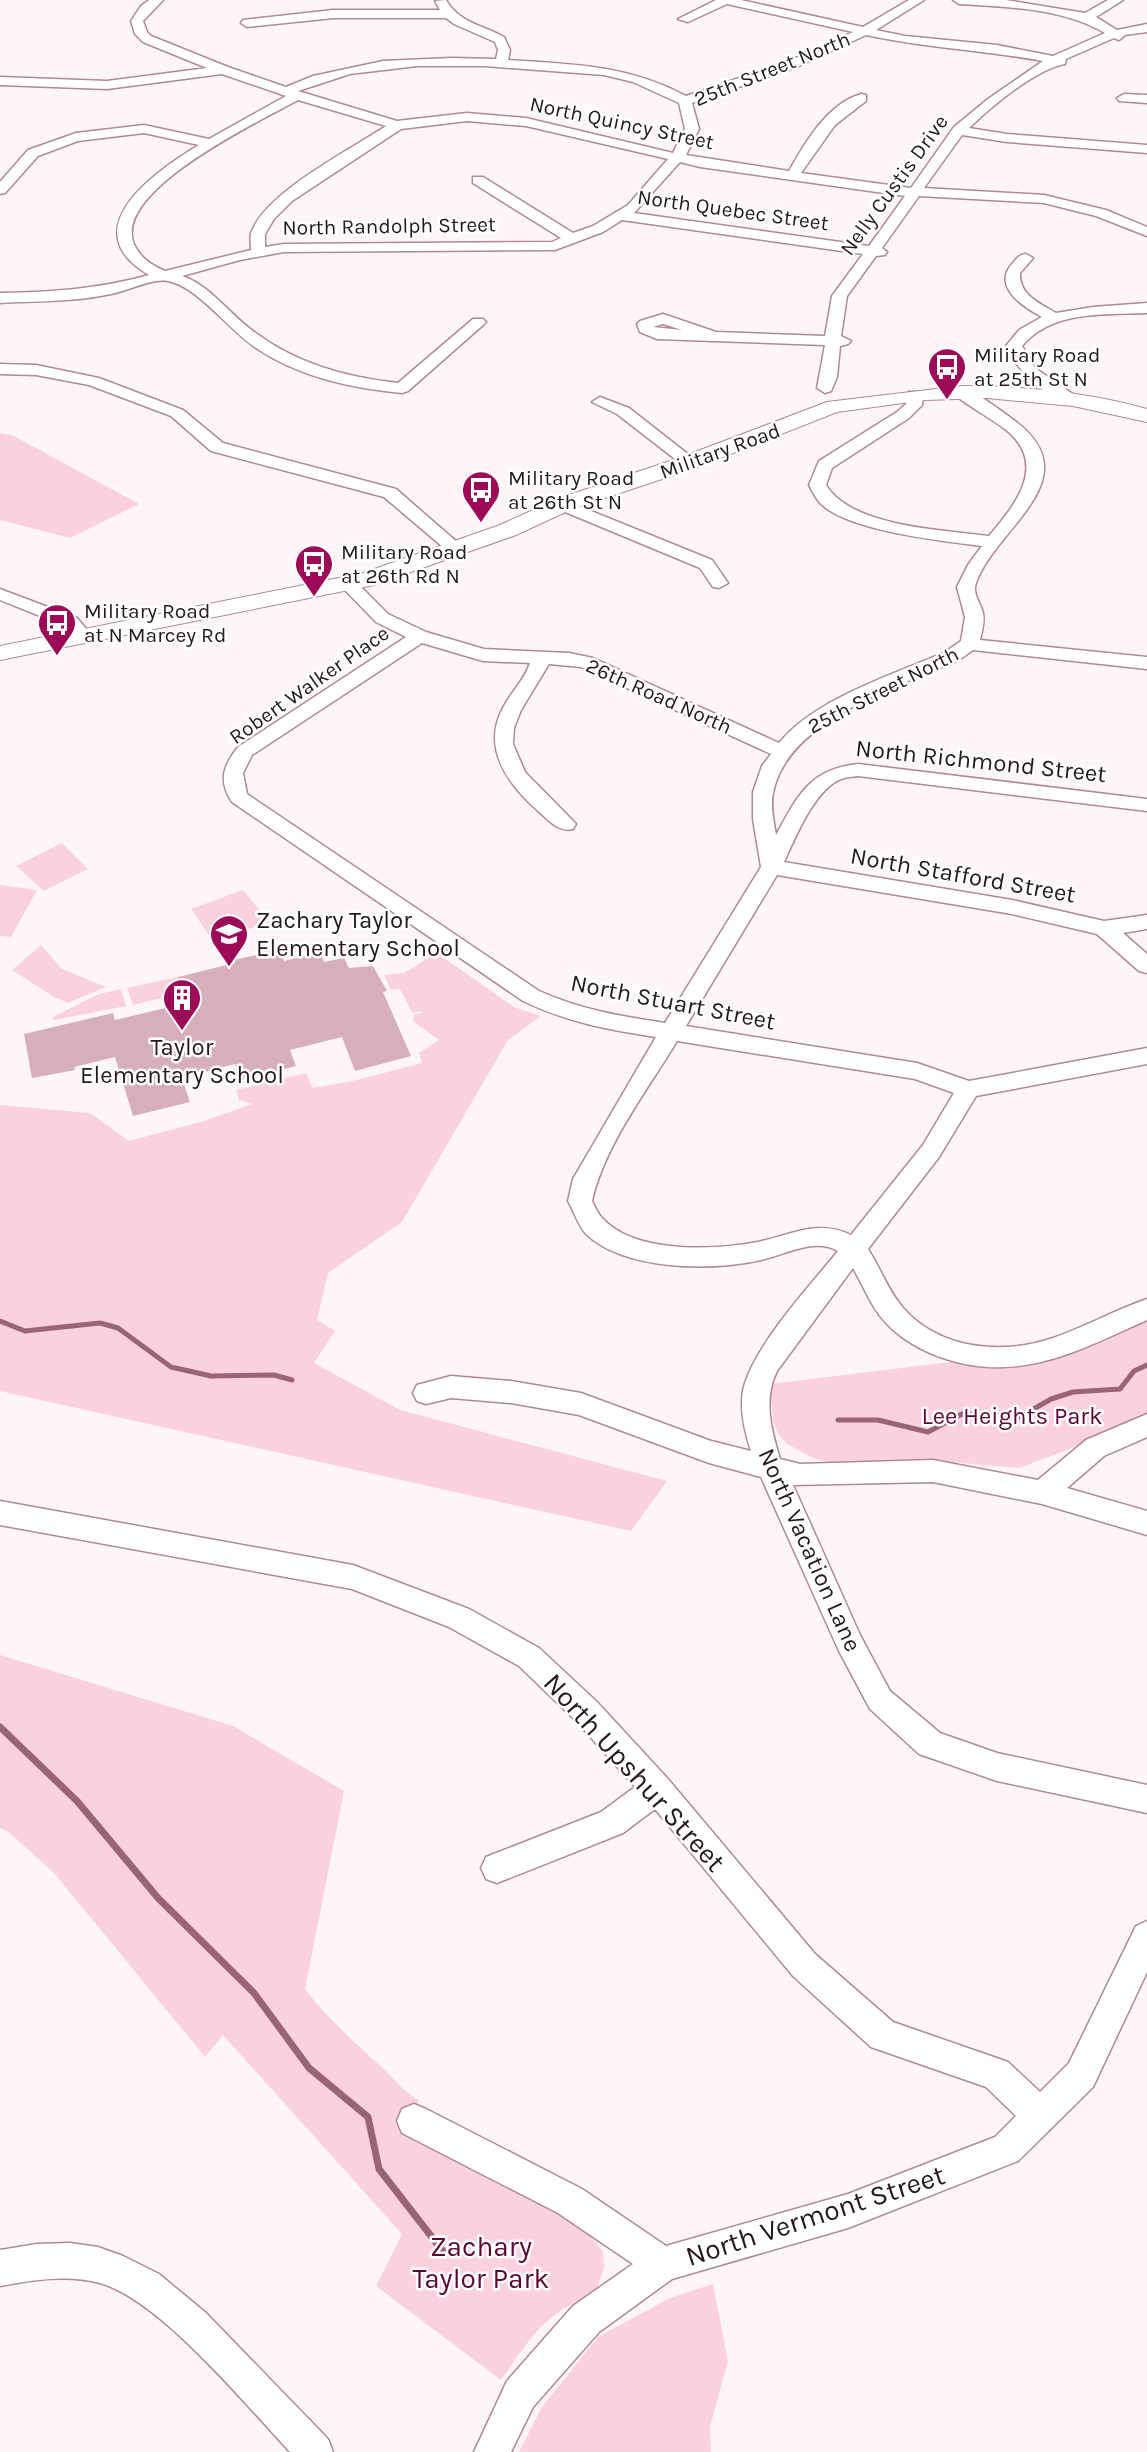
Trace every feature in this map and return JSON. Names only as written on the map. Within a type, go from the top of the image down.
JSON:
[{"type":"main road","name":"Military Road","points":[[0,653],[366,580],[452,546],[508,530],[564,505],[797,422],[833,395],[893,399],[961,392],[1071,400],[1147,416]]},
{"type":"street","name":"North Quincy Street","points":[[157,0],[145,9],[137,21],[141,34],[153,43],[222,70],[354,115],[397,125],[448,117],[509,120],[556,127],[677,159],[917,193],[994,194],[1044,199],[1101,213],[1147,232]]},
{"type":"street","points":[[441,0],[446,13],[463,25],[500,40],[504,50],[501,63]]},
{"type":"street","points":[[684,19],[726,0],[905,40],[997,49],[1058,60]]},
{"type":"street","name":"25th Street North","points":[[572,239],[621,216],[641,200],[677,159],[692,129],[685,101],[793,64],[865,31],[918,0]]},
{"type":"street","points":[[959,0],[1002,3],[1087,17],[1117,35]]},
{"type":"street","points":[[1087,17],[1117,0]]},
{"type":"street","points":[[247,23],[333,14],[446,13]]},
{"type":"street","name":"Nelly Custis Drive","points":[[833,395],[838,341],[845,311],[844,297],[964,131],[983,109],[1082,44],[1147,30]]},
{"type":"street","points":[[478,322],[402,388],[372,386],[329,375],[282,358],[262,347],[186,283],[152,271],[129,250],[122,233],[124,224],[128,213],[144,191],[162,176],[321,77],[374,66],[501,63],[621,74],[655,85],[685,101]]},
{"type":"street","points":[[0,69],[16,82]]},
{"type":"street","points":[[0,81],[107,85],[222,70]]},
{"type":"street","points":[[793,176],[808,148],[841,108],[861,98]]},
{"type":"street","points":[[1124,98],[1147,99]]},
{"type":"street","points":[[258,251],[256,239],[259,230],[274,210],[298,188],[397,125]]},
{"type":"street","points":[[3,183],[25,160],[43,148],[92,134],[144,129],[213,144]]},
{"type":"street","points":[[964,131],[1007,138],[1147,149]]},
{"type":"street","points":[[478,180],[572,239]]},
{"type":"street","name":"North Quebec Street","points":[[621,216],[875,251]]},
{"type":"street","name":"North Randolph Street","points":[[0,298],[47,297],[101,291],[258,251],[311,247],[538,248],[572,239]]},
{"type":"street","points":[[1026,258],[1013,272],[1013,285],[1024,301],[1052,317]]},
{"type":"street","points":[[1071,400],[1028,371],[1016,357],[1014,346],[1021,333],[1052,317],[1147,308]]},
{"type":"street","points":[[715,336],[838,341]]},
{"type":"street","points":[[0,369],[49,371],[93,382],[177,413],[217,447],[390,493],[452,546]]},
{"type":"street","name":"25th Street North","points":[[771,867],[762,795],[767,775],[780,751],[805,728],[836,709],[952,656],[969,644],[975,622],[974,610],[966,591],[967,583],[991,542],[1031,493],[1037,467],[1033,454],[1017,432],[961,392]]},
{"type":"street","points":[[915,395],[914,405],[903,415],[825,465],[817,483],[819,492],[836,509],[859,519],[991,542]]},
{"type":"street","points":[[600,402],[623,411],[690,462]]},
{"type":"street","points":[[564,505],[706,564],[719,583]]},
{"type":"street","name":"26th Road North","points":[[346,582],[382,618],[419,636],[483,655],[569,659],[601,668],[780,751]]},
{"type":"street","points":[[0,594],[71,622],[84,637]]},
{"type":"street","points":[[974,610],[994,626],[1041,651]]},
{"type":"street","name":"Robert Walker Place","points":[[231,777],[234,765],[245,751],[419,636]]},
{"type":"street","points":[[969,644],[1147,663]]},
{"type":"street","points":[[541,659],[533,681],[511,709],[503,730],[504,752],[527,790],[566,824]]},
{"type":"street","name":"North Richmond Street","points":[[771,867],[792,825],[824,780],[837,773],[858,770],[1147,805]]},
{"type":"street","name":"North Stuart Street","points":[[231,777],[239,798],[531,996],[563,1010],[591,1019],[917,1072],[968,1089]]},
{"type":"street","points":[[771,867],[605,1141],[586,1180],[580,1201],[594,1226],[626,1244],[685,1257],[758,1252],[820,1237],[837,1238],[854,1248],[883,1301],[898,1320],[938,1346],[974,1356],[1027,1356],[1051,1349],[1147,1309]]},
{"type":"street","name":"North Stafford Street","points":[[771,867],[1012,907],[1104,928],[1146,922]]},
{"type":"street","points":[[1104,928],[1147,966]]},
{"type":"street","points":[[968,1089],[1147,1056]]},
{"type":"street","name":"North Vacation Lane","points":[[968,1089],[931,1150],[766,1365],[757,1385],[756,1425],[769,1465],[786,1497],[849,1642],[880,1700],[930,1744],[998,1767],[1147,1799]]},
{"type":"street","points":[[426,1393],[451,1387],[511,1392],[581,1404],[709,1452],[800,1475],[933,1471],[1042,1492],[1147,1523]]},
{"type":"street","points":[[1042,1492],[1095,1448],[1147,1424]]},
{"type":"street","name":"North Upshur Street","points":[[0,1513],[354,1577],[459,1618],[529,1657],[587,1712],[657,1790],[804,1965],[883,2035],[996,2074],[1039,2115]]},
{"type":"street","points":[[497,1868],[612,1823],[657,1790]]},
{"type":"street","name":"North Vermont Street","points":[[492,2452],[520,2394],[586,2319],[663,2264],[848,2211],[1006,2149],[1081,2075],[1147,1937]]},
{"type":"street","points":[[414,2121],[570,2202],[663,2264]]},
{"type":"street","points":[[0,2269],[58,2259],[108,2268],[147,2285],[181,2312],[315,2452]]},
{"type":"green space","points":[[0,433],[12,435],[139,504],[70,538],[0,520]]},
{"type":"green space","points":[[62,843],[88,869],[44,891],[16,866]]},
{"type":"green space","points":[[0,885],[37,890],[11,937],[0,936]]},
{"type":"green space","points":[[243,890],[269,922],[213,941],[191,909]]},
{"type":"green space","points":[[41,945],[62,969],[106,987],[68,1003],[12,970]]},
{"type":"green space","points":[[437,953],[514,1007],[541,1016],[508,1040],[402,1222],[328,1273],[317,1320],[335,1331],[314,1363],[400,1410],[667,1481],[631,1531],[0,1391],[0,1105],[90,1113],[129,1141],[204,1121],[252,1104],[239,1100],[236,1090],[306,1073],[313,1088],[422,1063],[419,1053],[439,1040],[413,1021],[414,1015],[422,1013],[421,1011],[413,1013],[400,989],[391,990],[384,975],[404,973]]},
{"type":"green space","points":[[178,977],[183,991],[133,1005],[127,988]]},
{"type":"green space","points":[[121,989],[126,1006],[54,1020],[53,1017],[99,994]]},
{"type":"green space","name":"Lee Heights Park","points":[[1147,1318],[1147,1415],[1019,1468],[917,1459],[833,1464],[813,1458],[787,1444],[778,1434],[773,1421],[770,1384],[951,1362],[977,1366],[1018,1365]]},
{"type":"green space","name":"Zachary Taylor Park","points":[[0,1655],[233,1726],[344,1791],[305,1989],[344,2032],[405,2091],[419,2100],[413,2122],[580,2222],[603,2252],[604,2268],[595,2295],[578,2301],[551,2318],[530,2339],[501,2380],[376,2286],[402,2234],[223,2035],[205,2057],[55,1874],[10,1833],[0,1828]]},
{"type":"green space","name":"Zachary Taylor Park","points":[[713,2284],[728,2361],[710,2427],[711,2452],[519,2452],[542,2407],[598,2337],[670,2298]]},
{"type":"building","name":"Taylor Elementary School","points":[[273,947],[274,950],[280,949],[284,961],[320,952],[324,962],[344,958],[349,968],[373,966],[387,991],[383,992],[411,1056],[355,1071],[342,1037],[290,1050],[296,1066],[241,1080],[235,1064],[182,1078],[190,1102],[133,1116],[115,1057],[74,1067],[75,1070],[32,1078],[24,1034],[113,1013],[115,1020],[178,1005],[174,993],[183,991],[178,977],[235,963],[234,960],[260,954],[259,950]]},
{"type":"waterway","points":[[0,1321],[25,1331],[100,1323],[118,1328],[171,1367],[211,1376],[274,1375],[292,1380]]},
{"type":"waterway","points":[[838,1420],[878,1420],[928,1432],[962,1414],[1020,1417],[1051,1399],[1073,1392],[1120,1389],[1134,1371],[1147,1365]]},
{"type":"waterway","points":[[0,1727],[77,1801],[158,1898],[254,1993],[309,2068],[368,2117],[379,2169],[445,2254]]},
{"type":"place","name":"Military Road at 25th St N","points":[[947,401]]},
{"type":"place","name":"Military Road at 26th St N","points":[[481,524]]},
{"type":"place","name":"Military Road at 26th Rd N","points":[[314,598]]},
{"type":"place","name":"Military Road at N Marcey Rd","points":[[57,657]]},
{"type":"place","name":"Zachary Taylor Elementary School","points":[[229,968]]},
{"type":"place","name":"Taylor Elementary School","points":[[182,1032]]}]
